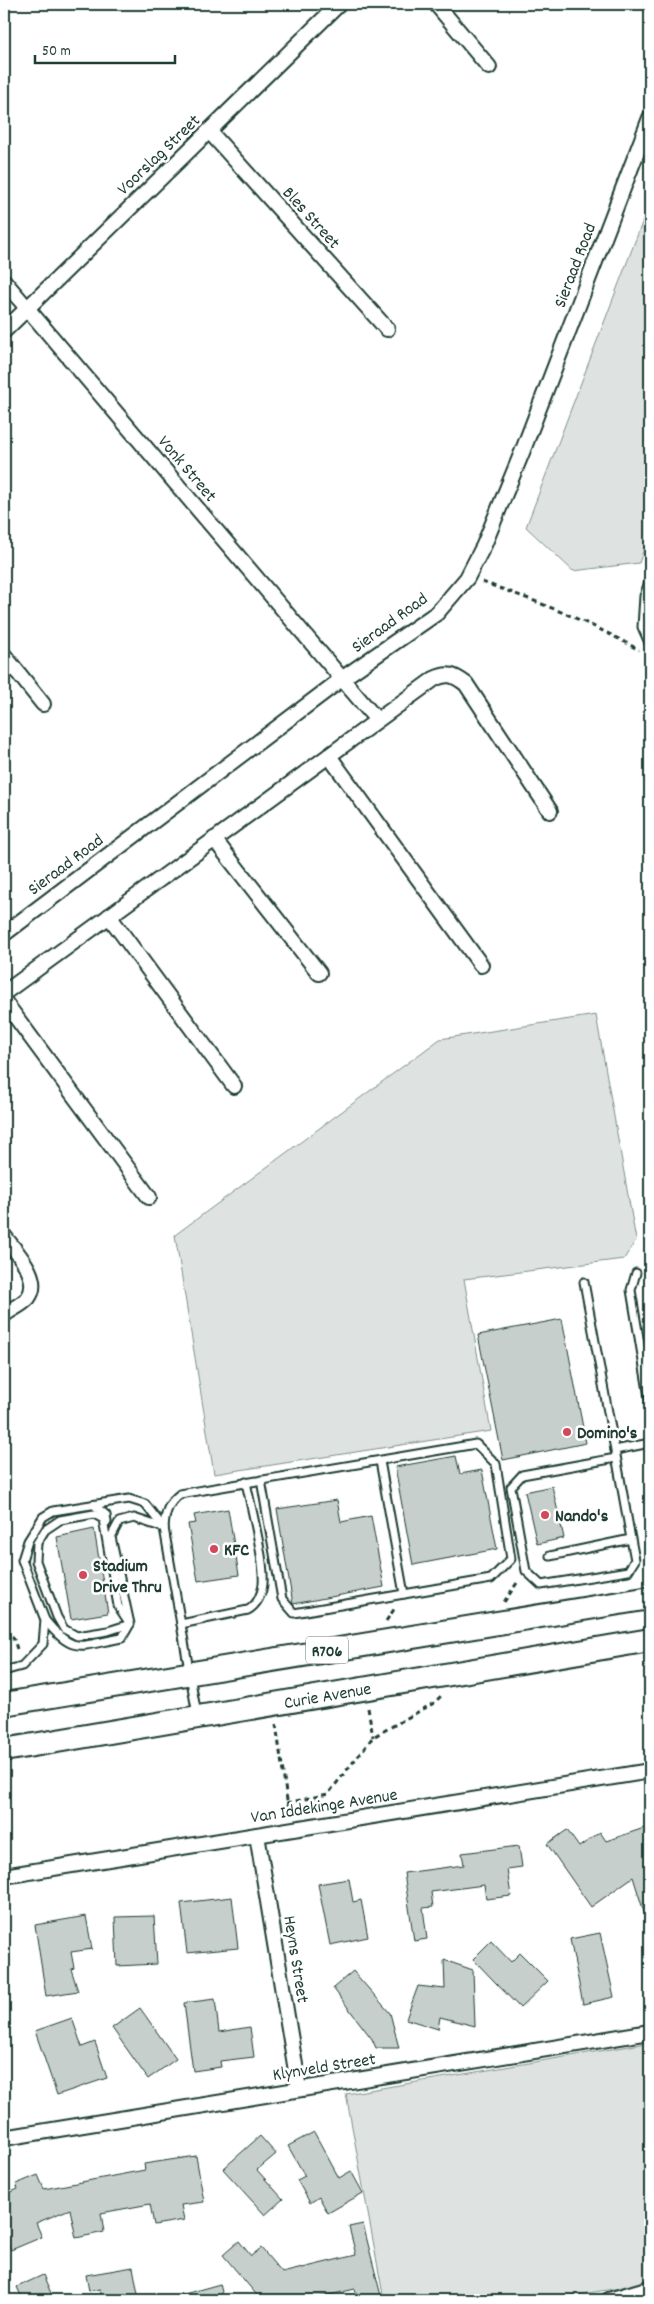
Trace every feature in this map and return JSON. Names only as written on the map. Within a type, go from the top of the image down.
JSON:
[{"type":"main road","name":"R706","points":[[4,1704],[650,1598]]},
{"type":"main road","name":"Curie Avenue","points":[[4,1750],[650,1640]]},
{"type":"street","name":"Voorslag Street","points":[[4,331],[339,4]]},
{"type":"street","points":[[436,4],[489,68]]},
{"type":"street","name":"Sieraad Road","points":[[4,934],[343,678],[437,613],[467,578],[484,545],[523,450],[650,118]]},
{"type":"street","name":"Bles Street","points":[[209,131],[387,329]]},
{"type":"street","name":"Vonk Street","points":[[4,281],[377,720]]},
{"type":"street","points":[[4,655],[43,704]]},
{"type":"street","points":[[4,994],[377,720],[434,679],[446,673],[456,676],[466,684],[477,698],[550,811]]},
{"type":"street","points":[[329,756],[481,965]]},
{"type":"street","points":[[214,840],[319,973]]},
{"type":"street","points":[[109,916],[234,1086]]},
{"type":"street","points":[[4,1001],[148,1197]]},
{"type":"street","points":[[4,1236],[23,1262],[32,1281],[32,1290],[27,1299],[5,1314]]},
{"type":"street","name":"Van Iddekinge Avenue","points":[[4,1876],[650,1771]]},
{"type":"street","name":"Heyns Street","points":[[257,1835],[300,2090]]},
{"type":"street","name":"Klynveld Street","points":[[4,2138],[650,2032]]},
{"type":"street","points":[[609,2300],[650,2288]]},
{"type":"lane","points":[[650,579],[644,596],[642,627],[650,645]]},
{"type":"lane","points":[[636,1273],[631,1290],[650,1403]]},
{"type":"lane","points":[[584,1282],[635,1560],[628,1570],[542,1585],[526,1571],[512,1487],[522,1475],[616,1458]]},
{"type":"lane","points":[[615,1450],[650,1443]]},
{"type":"lane","points":[[198,1717],[164,1528],[164,1517],[168,1506],[180,1494],[246,1482],[476,1444],[496,1464],[511,1558],[491,1579],[294,1613],[282,1599],[262,1480]]},
{"type":"lane","points":[[380,1461],[404,1594]]},
{"type":"lane","points":[[181,1624],[248,1610],[256,1603],[261,1593],[263,1573],[246,1482]]},
{"type":"lane","points":[[94,1505],[106,1515],[130,1624],[122,1638],[75,1646],[60,1639],[45,1620],[22,1560],[28,1541],[43,1518],[53,1511],[129,1499],[145,1504],[164,1528]]},
{"type":"lane","points":[[94,1514],[103,1519],[118,1606],[130,1624],[108,1631],[77,1636],[64,1629],[57,1617],[36,1561],[37,1543],[45,1530],[60,1520],[94,1514]]},
{"type":"lane","points":[[111,1537],[119,1522],[134,1518],[164,1528]]},
{"type":"lane","points":[[550,1556],[631,1539]]},
{"type":"lane","points":[[4,1671],[22,1666],[43,1644],[45,1620]]},
{"type":"path","points":[[467,578],[540,602],[605,631],[643,652]]},
{"type":"shaded area","points":[[650,202],[650,532],[639,563],[573,571],[526,527]]},
{"type":"shaded area","points":[[596,1015],[636,1240],[624,1259],[464,1279],[491,1431],[214,1474],[175,1235],[440,1039]]},
{"type":"shaded area","points":[[647,2043],[650,2045],[650,2280],[620,2288],[543,2300],[384,2300],[346,2094]]},
{"type":"building","points":[[562,1319],[586,1443],[503,1460],[478,1335]]},
{"type":"building","points":[[456,1456],[460,1474],[482,1470],[497,1549],[413,1565],[395,1467]]},
{"type":"building","name":"Nando's","points":[[552,1486],[564,1538],[537,1544],[525,1492]]},
{"type":"building","points":[[337,1500],[341,1522],[371,1516],[384,1587],[293,1604],[277,1509]]},
{"type":"building","name":"KFC","points":[[228,1509],[239,1575],[198,1581],[188,1524],[196,1523],[194,1515]]},
{"type":"building","name":"Stadium Drive Thru","points":[[94,1529],[108,1613],[71,1619],[57,1537]]},
{"type":"building","points":[[650,1826],[650,1922],[647,1922],[633,1877],[591,1907],[547,1844],[567,1830],[579,1847],[600,1832],[606,1841]]},
{"type":"building","points":[[519,1846],[522,1867],[507,1869],[511,1896],[486,1899],[484,1885],[431,1892],[433,1907],[423,1908],[427,1939],[414,1941],[404,1873],[464,1865],[462,1853]]},
{"type":"building","points":[[349,1879],[353,1902],[361,1900],[368,1937],[330,1945],[318,1884]]},
{"type":"building","points":[[232,1897],[238,1948],[187,1953],[181,1903]]},
{"type":"building","points":[[86,1916],[92,1949],[71,1952],[74,1968],[71,1969],[78,1991],[46,1996],[35,1925]]},
{"type":"building","points":[[154,1916],[157,1964],[117,1966],[115,1917]]},
{"type":"building","points":[[600,1933],[614,1997],[583,2004],[570,1939]]},
{"type":"building","points":[[491,1941],[511,1962],[520,1953],[548,1981],[520,2008],[473,1959]]},
{"type":"building","points":[[444,1960],[473,1970],[475,2026],[440,2017],[438,2029],[406,2019],[418,1986],[445,1989]]},
{"type":"building","points":[[353,1971],[390,2013],[399,2048],[376,2048],[372,2039],[333,1988]]},
{"type":"building","points":[[215,1999],[219,2032],[250,2027],[254,2057],[220,2061],[221,2067],[193,2071],[184,2003]]},
{"type":"building","points":[[140,2008],[176,2059],[148,2079],[112,2028]]},
{"type":"building","points":[[72,2018],[82,2047],[95,2042],[107,2078],[57,2095],[35,2031]]},
{"type":"building","points":[[314,2132],[339,2178],[351,2171],[363,2193],[328,2213],[319,2197],[310,2203],[297,2180],[305,2176],[288,2146]]},
{"type":"building","points":[[260,2136],[276,2154],[257,2170],[283,2199],[265,2215],[223,2169]]},
{"type":"building","points":[[196,2156],[204,2202],[181,2205],[184,2220],[154,2225],[150,2204],[101,2213],[104,2232],[76,2238],[70,2209],[36,2223],[42,2237],[11,2250],[4,2234],[4,2195],[18,2189],[16,2184],[38,2175],[44,2189],[145,2170],[144,2164]]},
{"type":"building","points":[[363,2224],[382,2300],[358,2300],[355,2289],[309,2300],[261,2300],[223,2255],[239,2241],[251,2256],[261,2248],[282,2273],[356,2255],[349,2227]]},
{"type":"building","points":[[133,2267],[139,2300],[102,2300],[100,2289],[89,2291],[86,2275]]},
{"type":"building","points":[[43,2275],[54,2300],[23,2300],[17,2287]]},
{"type":"building","points":[[220,2284],[224,2300],[177,2300],[177,2296]]},
{"type":"place","name":"Domino's","points":[[567,1432]]},
{"type":"place","name":"Nando's","points":[[545,1515]]},
{"type":"place","name":"KFC","points":[[214,1549]]},
{"type":"place","name":"Stadium Drive Thru","points":[[83,1575]]}]
